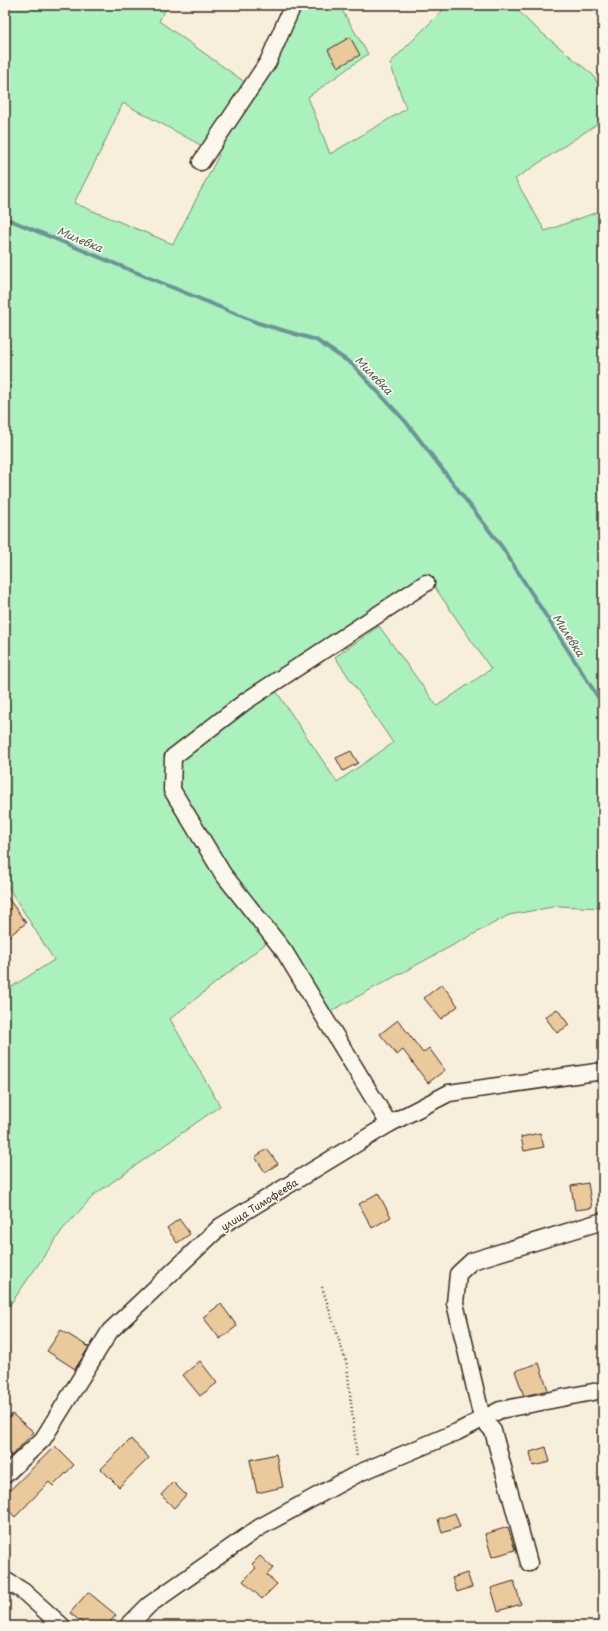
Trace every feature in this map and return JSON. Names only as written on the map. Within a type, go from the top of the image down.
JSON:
[{"type":"street","points":[[201,162],[268,62],[293,5]]},
{"type":"street","points":[[389,1124],[284,952],[223,874],[172,790],[173,757],[246,700],[426,583]]},
{"type":"street","name":"улица Тимофеева","points":[[5,1475],[43,1439],[110,1331],[221,1226],[389,1124],[449,1093],[603,1070]]},
{"type":"street","points":[[529,1563],[493,1431],[482,1418],[455,1303],[458,1274],[472,1261],[603,1221]]},
{"type":"street","points":[[128,1626],[149,1605],[260,1527],[359,1473],[457,1432],[500,1410],[603,1390]]},
{"type":"street","points":[[5,1580],[23,1591],[62,1626]]},
{"type":"path","points":[[322,1287],[347,1365],[359,1473]]},
{"type":"green space","points":[[5,5],[168,5],[159,21],[256,90],[298,5],[339,5],[368,54],[308,97],[330,154],[406,109],[390,63],[448,5],[513,5],[531,24],[593,75],[603,94],[603,120],[515,179],[545,231],[603,210],[603,908],[558,906],[509,915],[331,1011],[279,933],[170,1019],[220,1106],[94,1195],[63,1229],[5,1312],[5,991],[54,960],[5,882]],"holes":[[[123,103],[219,155],[173,244],[74,203]],[[427,576],[491,669],[437,706],[379,626],[335,657],[393,743],[337,782],[270,682]]]},
{"type":"building","points":[[350,37],[360,55],[338,67],[328,50]]},
{"type":"building","points":[[351,751],[358,763],[343,771],[336,758]]},
{"type":"building","points":[[5,894],[26,923],[5,939]]},
{"type":"building","points":[[442,984],[458,1006],[441,1019],[424,998]]},
{"type":"building","points":[[557,1009],[569,1025],[557,1033],[545,1017]]},
{"type":"building","points":[[398,1020],[423,1053],[429,1048],[445,1070],[428,1083],[403,1050],[397,1055],[380,1034]]},
{"type":"building","points":[[540,1133],[544,1147],[524,1151],[521,1137]]},
{"type":"building","points":[[267,1149],[278,1164],[265,1172],[255,1157]]},
{"type":"building","points":[[588,1183],[592,1208],[575,1210],[571,1186]]},
{"type":"building","points":[[378,1193],[391,1217],[372,1228],[359,1204]]},
{"type":"building","points":[[179,1219],[190,1234],[177,1243],[167,1228]]},
{"type":"building","points":[[221,1304],[237,1326],[220,1339],[203,1317]]},
{"type":"building","points":[[61,1330],[89,1347],[75,1369],[47,1351]]},
{"type":"building","points":[[200,1361],[217,1383],[200,1396],[183,1375]]},
{"type":"building","points":[[539,1363],[548,1390],[524,1396],[515,1371]]},
{"type":"building","points":[[12,1414],[34,1432],[11,1456],[5,1451],[5,1423]]},
{"type":"building","points":[[131,1439],[149,1458],[119,1487],[101,1469]]},
{"type":"building","points":[[55,1446],[74,1465],[53,1486],[49,1482],[15,1517],[5,1506],[5,1495]]},
{"type":"building","points":[[546,1447],[550,1462],[533,1466],[530,1452]]},
{"type":"building","points":[[276,1454],[283,1487],[257,1493],[250,1460]]},
{"type":"building","points":[[173,1482],[186,1495],[174,1508],[161,1495]]},
{"type":"building","points":[[455,1513],[460,1527],[442,1533],[438,1519]]},
{"type":"building","points":[[508,1527],[515,1550],[492,1557],[485,1534]]},
{"type":"building","points":[[260,1556],[273,1568],[267,1575],[277,1584],[262,1599],[243,1581],[256,1568],[252,1564]]},
{"type":"building","points":[[467,1573],[472,1587],[457,1592],[452,1578]]},
{"type":"building","points":[[514,1581],[521,1604],[498,1611],[491,1588]]},
{"type":"building","points":[[88,1592],[116,1615],[107,1626],[86,1626],[70,1613]]},
{"type":"waterway","name":"Милевка","points":[[5,218],[258,323],[316,340],[352,364],[406,422],[502,547],[603,705]]}]
